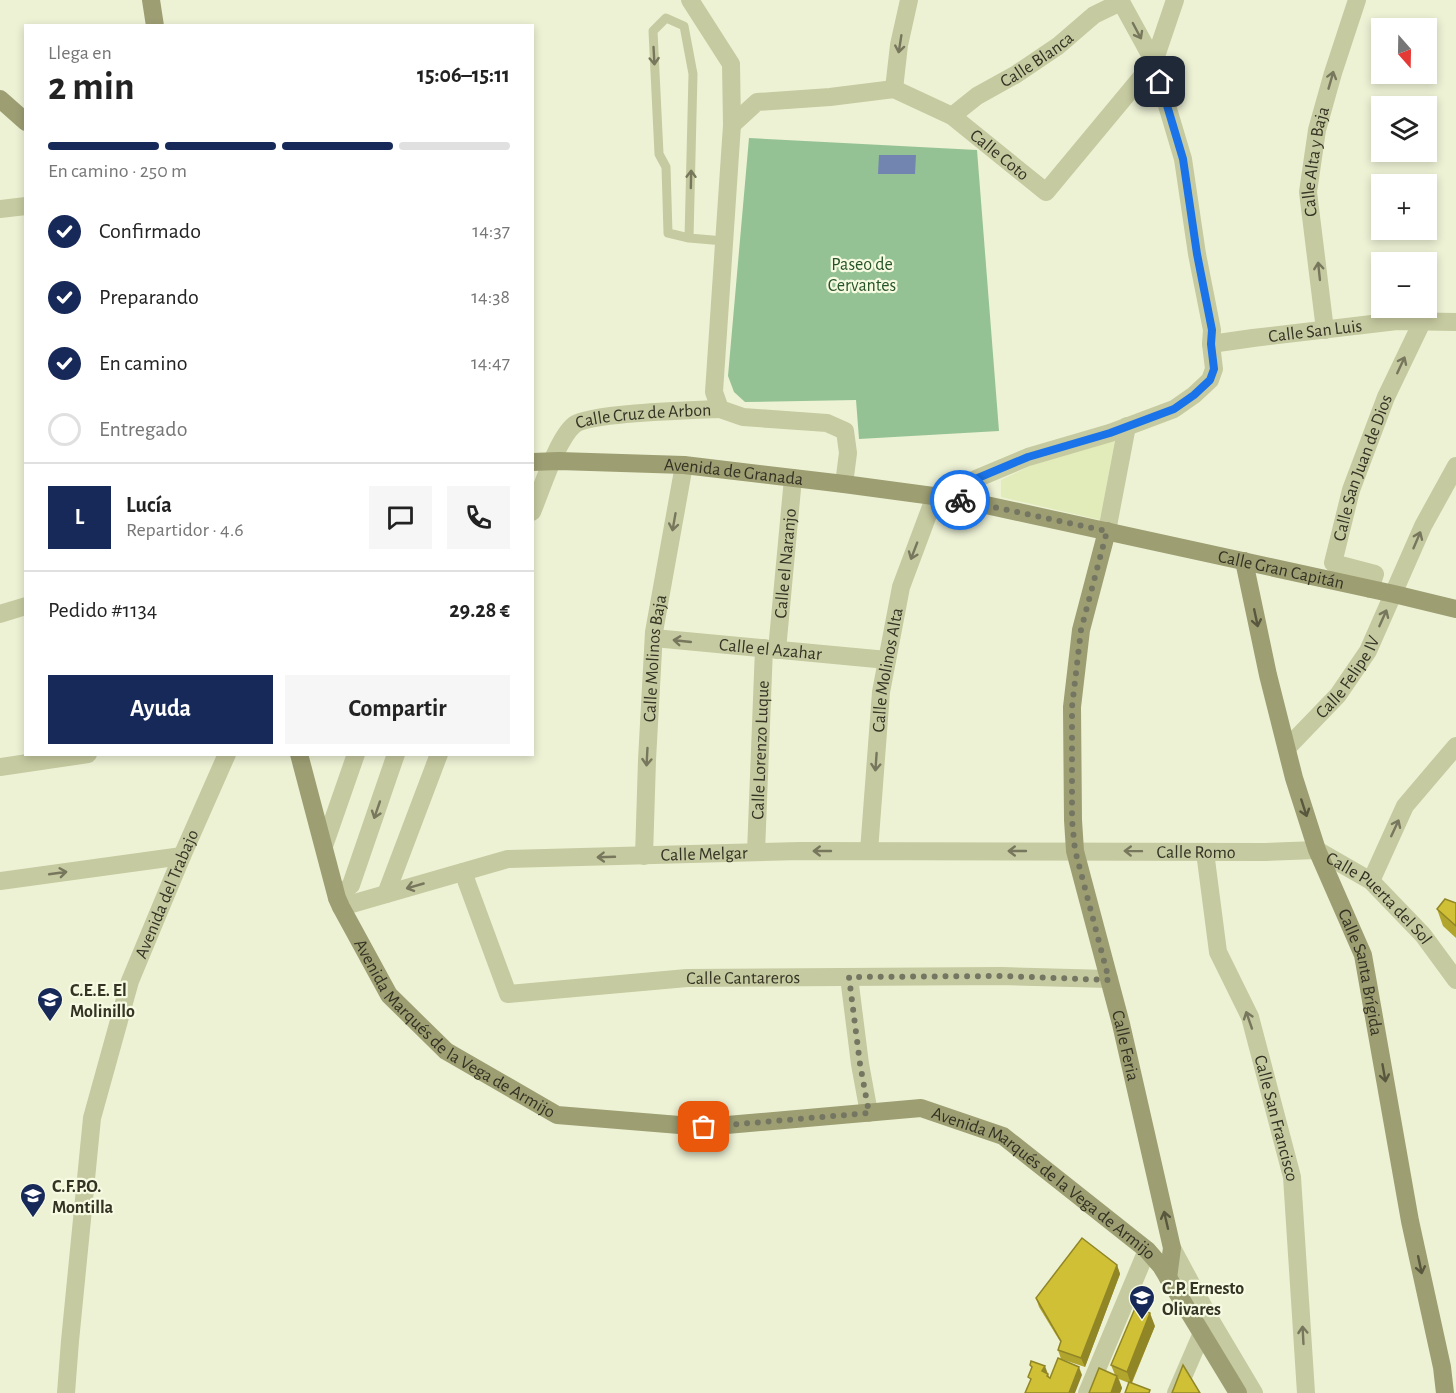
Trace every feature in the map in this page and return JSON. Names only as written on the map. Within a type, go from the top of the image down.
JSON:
[{"type":"street","points":[[151,0],[155,24]]},
{"type":"street","points":[[690,0],[731,64],[732,125],[714,392],[720,409],[743,417],[827,423],[845,431],[848,453],[844,484]]},
{"type":"street","points":[[894,89],[899,45],[909,0]]},
{"type":"street","points":[[1154,62],[1175,0]]},
{"type":"street","name":"Calle Alta y Baja","points":[[1325,330],[1308,192],[1317,130],[1357,0]]},
{"type":"street","points":[[935,496],[1028,457],[1110,433],[1174,409],[1210,380],[1214,369],[1212,330],[1197,254],[1183,159],[1154,62],[1121,1]]},
{"type":"street","name":"Calle Blanca","points":[[952,116],[977,96],[1015,75],[1058,46],[1094,15],[1121,1]]},
{"type":"street","name":"Calle Coto","points":[[952,116],[1046,192],[1154,62]]},
{"type":"street","points":[[732,125],[758,102],[830,98],[894,89],[952,116]]},
{"type":"street","points":[[0,99],[24,120]]},
{"type":"street","points":[[0,209],[24,206]]},
{"type":"street","name":"Calle San Luis","points":[[1211,344],[1397,321],[1456,322]]},
{"type":"street","name":"Calle San Juan de Dios","points":[[1370,589],[1375,574],[1333,563],[1351,489],[1386,397],[1422,322]]},
{"type":"street","name":"Calle Cruz de Arbon","points":[[534,507],[552,461],[574,424],[611,416],[720,409]]},
{"type":"street","points":[[1107,531],[1127,426]]},
{"type":"street","name":"Avenida de Granada","points":[[534,462],[684,465],[935,496]]},
{"type":"street","name":"Calle Molinos Baja","points":[[644,856],[654,638],[684,465]]},
{"type":"street","name":"Calle Felipe IV","points":[[1287,748],[1338,695],[1368,651],[1423,526],[1456,465]]},
{"type":"street","name":"Calle el Naranjo","points":[[771,649],[793,478]]},
{"type":"street","name":"Calle Gran Capitán","points":[[935,496],[1107,531],[1456,609]]},
{"type":"street","name":"Calle Molinos Alta","points":[[870,851],[881,692],[901,587],[935,496]]},
{"type":"street","name":"Calle Feria","points":[[1107,531],[1081,630],[1072,707],[1072,820],[1075,850],[1121,1024],[1172,1248],[1168,1278]]},
{"type":"street","name":"Calle Santa Brígida","points":[[1244,561],[1268,675],[1294,778],[1317,850],[1363,955],[1410,1221],[1442,1367],[1445,1393]]},
{"type":"street","points":[[0,614],[24,607]]},
{"type":"street","name":"Calle el Azahar","points":[[654,638],[887,660]]},
{"type":"street","name":"Calle Lorenzo Luque","points":[[756,852],[771,649]]},
{"type":"street","points":[[1371,881],[1405,806],[1456,746]]},
{"type":"street","points":[[0,767],[74,756]]},
{"type":"street","name":"Avenida del Trabajo","points":[[66,1393],[92,1118],[130,981],[226,756]]},
{"type":"street","name":"Avenida Marqués de la Vega de Armijo","points":[[300,756],[339,903],[389,995],[446,1052],[557,1115],[704,1127],[921,1108],[1003,1136],[1147,1250],[1161,1266],[1238,1393]]},
{"type":"street","points":[[324,846],[355,756]]},
{"type":"street","points":[[339,903],[351,885],[395,756]]},
{"type":"street","points":[[386,894],[438,756]]},
{"type":"street","name":"Calle Melgar","points":[[339,903],[386,894],[508,859],[756,852],[1075,850]]},
{"type":"street","name":"Calle Romo","points":[[1075,850],[1205,852],[1317,850]]},
{"type":"street","name":"Calle Puerta del Sol","points":[[1317,850],[1371,881],[1423,935],[1456,980]]},
{"type":"street","name":"Calle San Francisco","points":[[1205,852],[1218,952],[1250,1017],[1292,1177],[1306,1393]]},
{"type":"street","points":[[0,881],[182,856]]},
{"type":"street","name":"Calle Cantareros","points":[[463,872],[508,994],[687,978],[1002,976],[1109,980]]},
{"type":"street","points":[[849,977],[869,1113]]},
{"type":"street","points":[[1172,1248],[1210,1319],[1254,1393]]},
{"type":"street","points":[[1087,1393],[1147,1250]]},
{"type":"street","points":[[1176,1393],[1202,1333]]},
{"type":"lane","points":[[689,238],[693,75],[684,26],[666,18],[653,32],[659,154],[666,167],[668,233],[689,238],[724,241]]},
{"type":"green space","name":"Paseo de Cervantes","points":[[749,138],[977,150],[999,431],[859,439],[856,400],[745,402],[734,392],[728,376]]},
{"type":"shaded area","points":[[1115,440],[1100,520],[1001,497],[1001,480],[1034,464]]},
{"type":"water","points":[[879,155],[916,155],[915,174],[878,174]]},
{"type":"building","points":[[1445,899],[1456,903],[1456,926],[1437,909]]},
{"type":"building","points":[[1082,1238],[1117,1265],[1081,1358],[1058,1350],[1061,1341],[1036,1298]]},
{"type":"building","points":[[1136,1306],[1150,1313],[1127,1372],[1111,1365]]},
{"type":"building","points":[[1058,1358],[1079,1367],[1069,1393],[1025,1393],[1031,1379],[1028,1377],[1032,1367],[1031,1361],[1045,1366],[1042,1371],[1050,1378]]},
{"type":"building","points":[[1183,1365],[1200,1393],[1172,1393]]},
{"type":"building","points":[[1099,1368],[1117,1376],[1111,1393],[1089,1393]]},
{"type":"building","points":[[1129,1382],[1150,1390],[1149,1393],[1125,1393]]},
{"type":"way so far","points":[[704,1127],[869,1113],[849,977],[1002,976],[1109,980],[1075,850],[1072,820],[1072,707],[1081,630],[1107,531],[960,500]]},
{"type":"place","name":"C.E.E. El Molinillo","points":[[50,1023]]},
{"type":"place","name":"C.F.P.O. Montilla","points":[[33,1219]]},
{"type":"place","name":"C.P. Ernesto Olivares","points":[[1142,1321]]},
{"type":"route","points":[[960,500],[935,496],[1028,457],[1110,433],[1174,409],[1210,380],[1214,369],[1212,330],[1197,254],[1183,159],[1160,82]]}]
